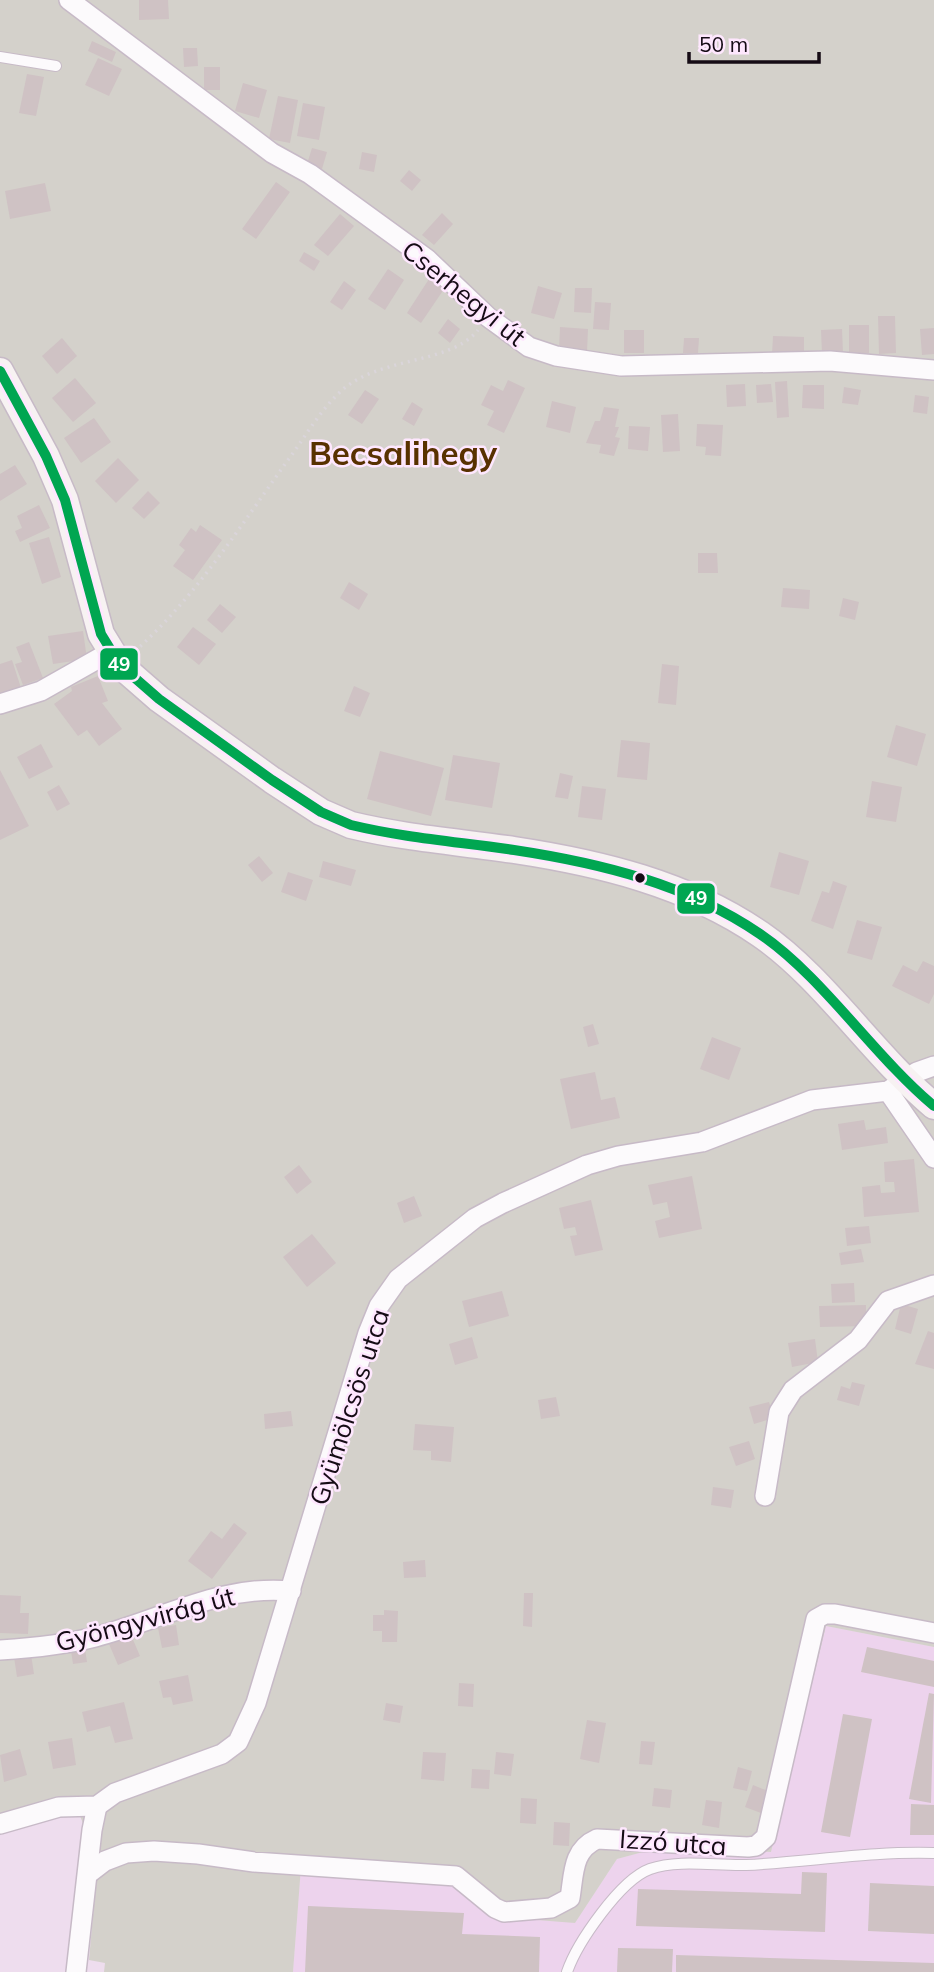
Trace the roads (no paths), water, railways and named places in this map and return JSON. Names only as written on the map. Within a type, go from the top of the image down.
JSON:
[{"type":"main road","points":[[0,371],[46,456],[65,500],[100,634],[115,659],[159,699],[272,780],[321,812],[351,825],[586,863],[662,884],[726,914],[762,935],[799,968],[896,1085],[934,1106]]},
{"type":"street","name":"Cserhegyi út","points":[[69,0],[272,153],[310,174],[428,259],[488,317],[529,347],[556,356],[598,364],[688,365],[830,360],[934,370]]},
{"type":"street","points":[[0,705],[41,691],[115,659]]},
{"type":"street","name":"Gyümölcsös utca","points":[[0,1824],[60,1807],[97,1806],[115,1793],[222,1754],[238,1742],[249,1724],[368,1333],[379,1306],[398,1279],[475,1218],[587,1166],[618,1156],[702,1142],[812,1100],[896,1085],[934,1066]]},
{"type":"street","points":[[896,1085],[934,1158]]},
{"type":"street","points":[[765,1496],[779,1412],[793,1391],[858,1340],[888,1301],[934,1285]]},
{"type":"street","name":"Gyöngyvirág út","points":[[0,1650],[48,1646],[95,1637],[229,1593],[291,1591]]},
{"type":"street","name":"Izzó utca","points":[[88,1874],[105,1861],[126,1853],[198,1854],[254,1862],[456,1876],[495,1908],[504,1912],[551,1908],[570,1898],[576,1858],[581,1849],[597,1839],[748,1847],[763,1843],[816,1619],[825,1614],[835,1614],[934,1633]]},
{"type":"street","points":[[76,1972],[97,1806]]},
{"type":"lane","points":[[0,57],[56,66]]},
{"type":"lane","points":[[568,1972],[573,1955],[604,1912],[630,1880],[650,1869],[680,1865],[743,1865],[934,1853]]},
{"type":"district","name":"Becsalihegy","points":[[403,452]]}]
